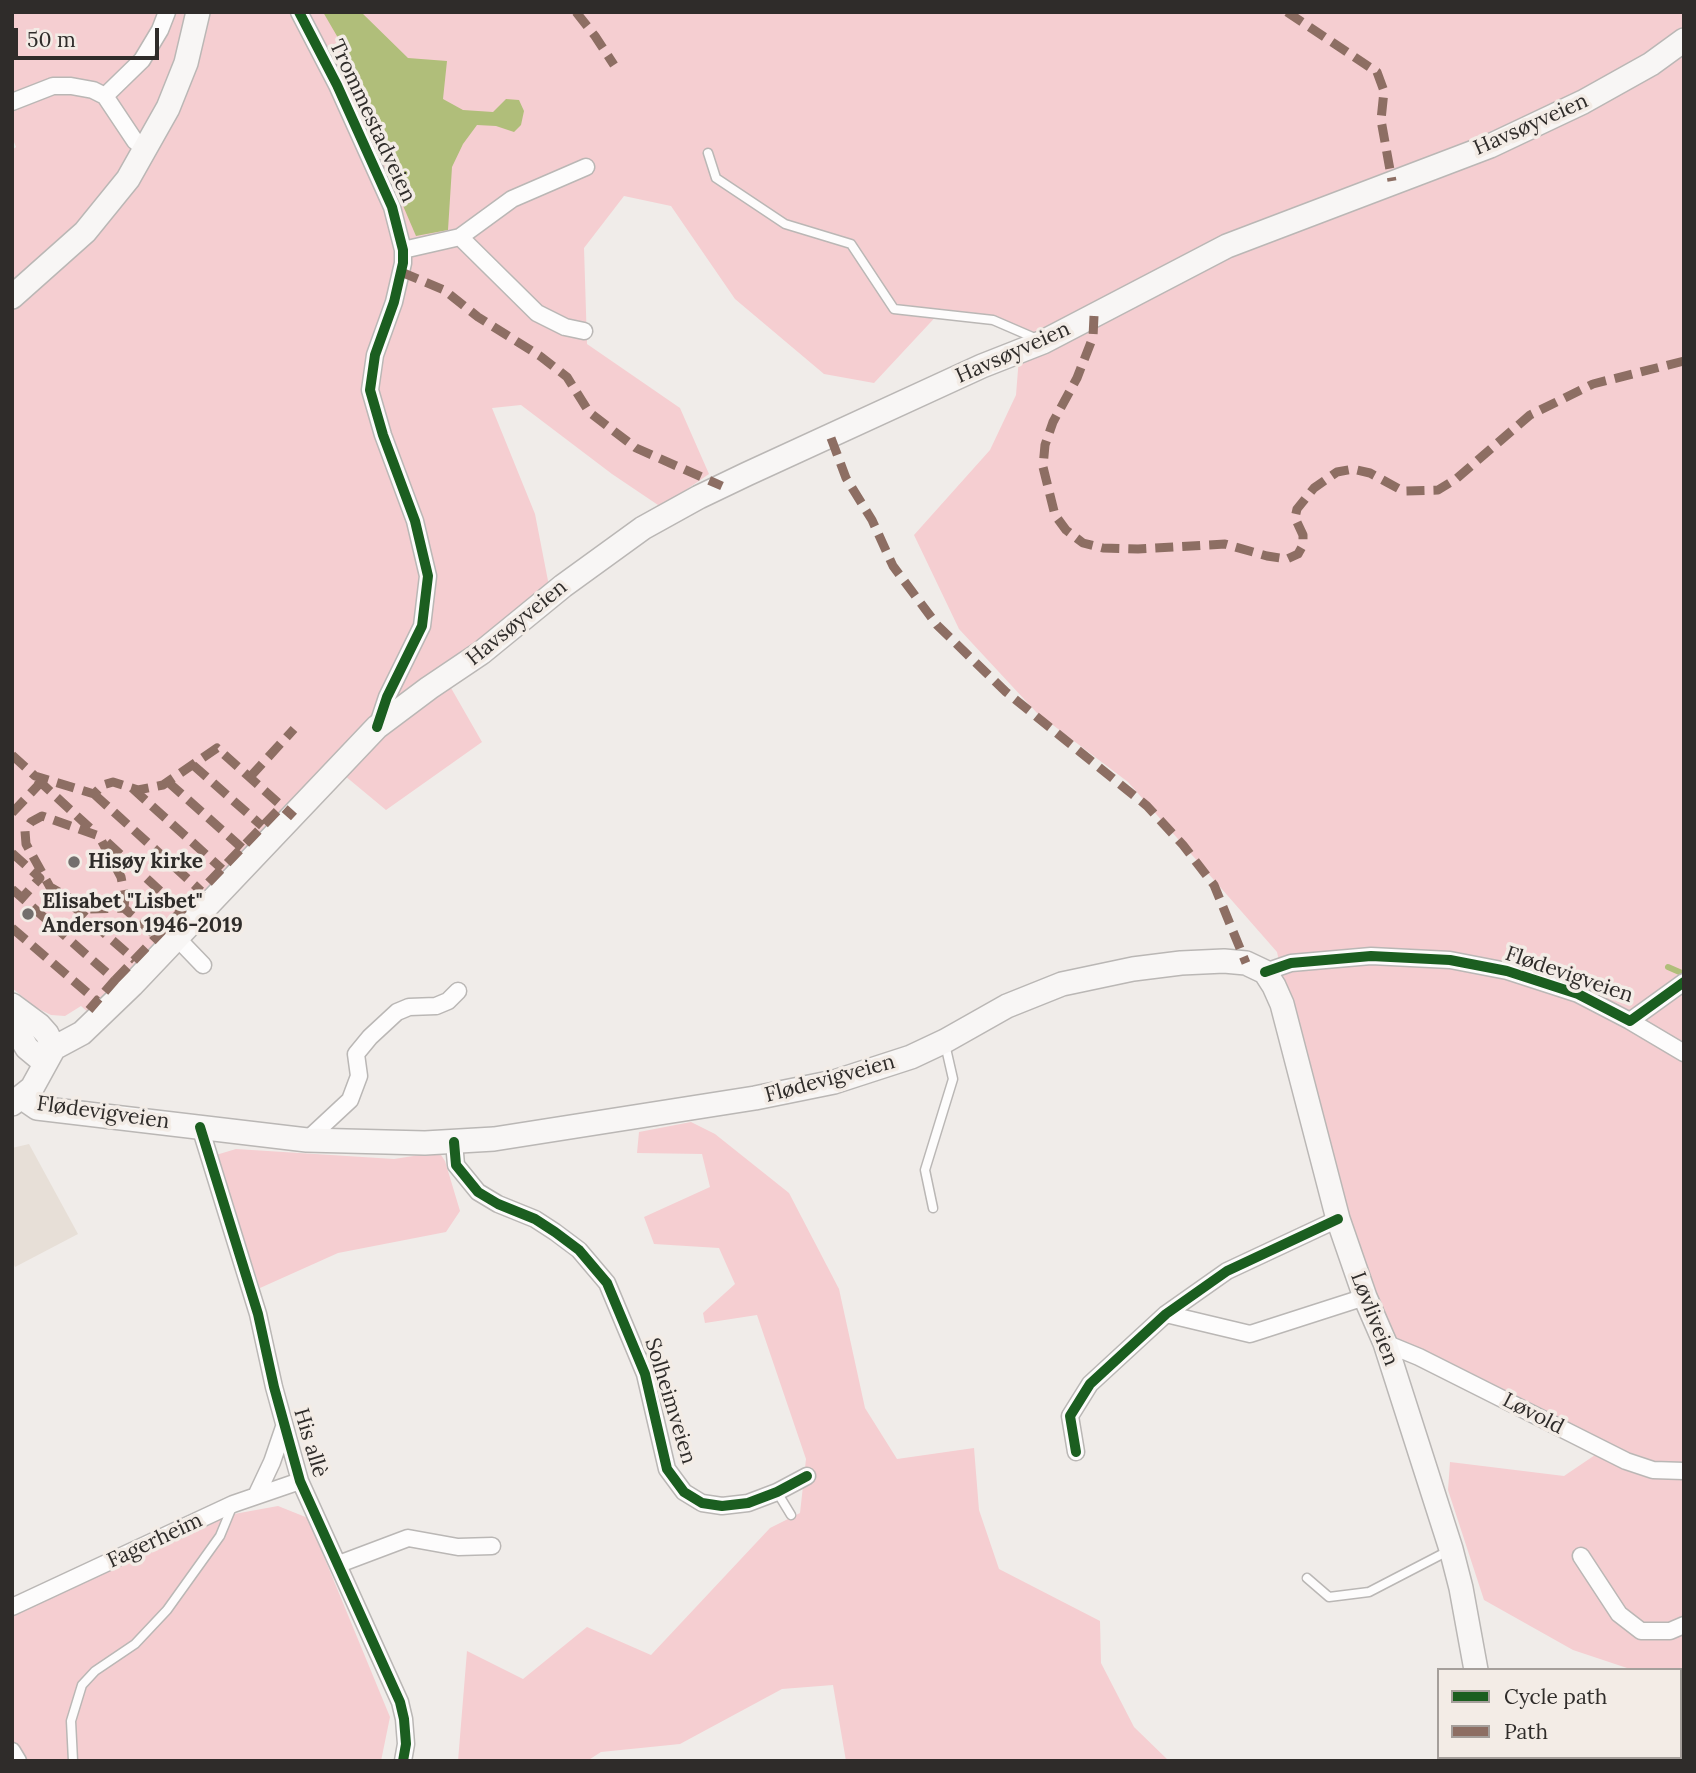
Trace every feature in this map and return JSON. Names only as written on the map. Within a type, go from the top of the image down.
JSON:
[{"type":"main road","points":[[12,297],[85,232],[128,179],[168,108],[187,63],[198,12]]},
{"type":"main road","name":"Havsøyveien","points":[[377,727],[481,653],[563,586],[643,528],[699,497],[982,366],[1043,342],[1227,246],[1490,146],[1572,108],[1618,84],[1684,40]]},
{"type":"main road","name":"Trommestadveien","points":[[49,1055],[82,1033],[178,939],[377,727]]},
{"type":"main road","name":"Flødevigveien","points":[[17,1100],[37,1108],[307,1140],[454,1142],[494,1139],[808,1088],[874,1070],[945,1041],[1007,1006],[1062,984],[1089,977],[1224,961],[1246,962],[1265,972]]},
{"type":"main road","name":"Løvliveien","points":[[1265,972],[1275,986],[1282,1004],[1338,1219],[1365,1297],[1385,1343],[1451,1549],[1476,1668]]},
{"type":"main road","points":[[12,1005],[47,1034],[49,1055],[32,1088],[17,1100]]},
{"type":"main road","points":[[12,1023],[27,1048],[49,1055]]},
{"type":"street","points":[[105,96],[142,60],[160,30],[167,12]]},
{"type":"street","name":"Trommestadveien","points":[[299,12],[337,85],[393,207],[403,250],[403,263],[394,302],[375,355],[370,390],[383,435],[415,521],[428,576],[422,626],[387,697],[377,727]]},
{"type":"street","points":[[12,102],[53,86],[93,90],[105,96],[135,141],[146,150]]},
{"type":"street","points":[[403,250],[460,237],[512,199],[586,167]]},
{"type":"street","points":[[460,237],[537,313],[565,327],[584,331]]},
{"type":"street","points":[[178,939],[203,965]]},
{"type":"street","name":"Flødevigveien","points":[[1265,972],[1291,963],[1371,956],[1450,960],[1507,971],[1578,994],[1630,1021],[1684,982]]},
{"type":"street","points":[[307,1140],[350,1100],[359,1076],[356,1054],[370,1037],[397,1012],[409,1007],[436,1006],[448,1001],[458,991]]},
{"type":"street","points":[[1630,1021],[1684,1053]]},
{"type":"street","name":"His allè","points":[[200,1127],[258,1314],[284,1427],[300,1481],[400,1702],[406,1744],[403,1761]]},
{"type":"street","name":"Solheimveien","points":[[454,1142],[456,1165],[478,1192],[498,1204],[535,1219],[555,1232],[579,1250],[607,1283],[646,1374],[667,1469],[684,1492],[702,1503],[722,1506],[748,1503],[807,1476]]},
{"type":"street","points":[[1076,1452],[1070,1416],[1090,1384],[1166,1314],[1227,1270],[1338,1219]]},
{"type":"street","points":[[1166,1314],[1250,1334],[1365,1297]]},
{"type":"street","name":"Løvold","points":[[1385,1343],[1419,1357],[1626,1461],[1653,1470],[1684,1471]]},
{"type":"street","points":[[256,1496],[284,1427]]},
{"type":"street","name":"Fagerheim","points":[[12,1607],[233,1504],[300,1481]]},
{"type":"street","points":[[339,1564],[408,1538],[458,1547],[492,1546]]},
{"type":"street","points":[[1581,1556],[1619,1614],[1641,1630],[1670,1631],[1684,1625]]},
{"type":"street","points":[[12,1751],[18,1761]]},
{"type":"lane","points":[[708,153],[716,178],[785,224],[851,244],[894,309],[993,320],[1043,342]]},
{"type":"lane","points":[[933,1208],[925,1170],[953,1079],[945,1041]]},
{"type":"lane","points":[[777,1492],[791,1515]]},
{"type":"lane","points":[[73,1761],[71,1721],[82,1685],[95,1671],[135,1644],[167,1610],[220,1536],[233,1504]]},
{"type":"lane","points":[[1307,1578],[1329,1597],[1369,1592],[1451,1549]]},
{"type":"shaded area","points":[[12,12],[1684,12],[1684,1687],[1682,1668],[1627,1668],[1573,1650],[1484,1600],[1448,1490],[1450,1462],[1564,1476],[1598,1453],[1392,1347],[1326,1174],[1277,952],[1128,782],[1037,713],[959,629],[914,535],[990,450],[1016,395],[1021,332],[942,310],[874,383],[824,374],[735,299],[671,206],[624,196],[584,248],[587,344],[680,408],[709,474],[661,507],[612,474],[521,405],[492,408],[535,514],[549,586],[443,674],[482,742],[386,810],[333,766],[263,830],[90,1014],[81,1006],[65,1016],[51,1015],[35,1007],[12,988],[12,150],[16,147],[12,137]]},
{"type":"shaded area","points":[[323,12],[361,12],[408,58],[447,61],[443,99],[463,110],[493,112],[506,99],[519,100],[524,111],[521,125],[514,132],[496,126],[477,125],[463,144],[452,167],[448,230],[416,236],[350,82],[352,62]]},
{"type":"shaded area","points":[[691,1122],[715,1134],[789,1193],[839,1289],[865,1408],[897,1459],[974,1448],[979,1510],[999,1569],[1100,1621],[1101,1663],[1134,1727],[1169,1761],[846,1761],[833,1685],[782,1689],[680,1744],[601,1752],[587,1761],[458,1761],[467,1651],[523,1679],[587,1627],[651,1655],[770,1528],[800,1513],[806,1459],[757,1315],[705,1323],[703,1313],[735,1284],[719,1248],[654,1244],[644,1217],[710,1187],[702,1154],[637,1153],[639,1132]]},
{"type":"shaded area","points":[[29,1144],[78,1234],[15,1267],[12,1261],[12,1148]]},
{"type":"shaded area","points":[[236,1149],[394,1159],[439,1152],[445,1161],[460,1211],[446,1232],[338,1253],[260,1288],[216,1155]]},
{"type":"shaded area","points":[[278,1506],[308,1518],[390,1717],[381,1761],[12,1761],[12,1599],[190,1522]]},
{"type":"shaded area","points":[[1684,1736],[1684,1761],[1501,1761],[1682,1759]]},
{"type":"waterway","points":[[1668,967],[1684,974]]},
{"type":"marked path","points":[[576,12],[614,65]]},
{"type":"marked path","points":[[1287,12],[1377,72],[1384,91],[1381,120],[1392,181]]},
{"type":"marked path","points":[[401,272],[444,290],[478,317],[540,356],[567,377],[589,412],[636,448],[722,486]]},
{"type":"marked path","points":[[1094,316],[1093,337],[1077,378],[1053,422],[1045,445],[1043,467],[1055,515],[1066,530],[1083,543],[1103,548],[1138,549],[1225,544],[1287,559],[1298,554],[1303,545],[1303,535],[1295,518],[1297,509],[1314,488],[1337,472],[1353,469],[1370,473],[1403,491],[1438,490],[1456,479],[1530,415],[1593,384],[1684,361]]},
{"type":"marked path","points":[[831,438],[846,478],[872,520],[893,566],[937,625],[1006,692],[1147,806],[1183,845],[1214,885],[1246,963]]},
{"type":"marked path","points":[[250,777],[294,729]]},
{"type":"marked path","points":[[12,755],[35,776],[94,794],[103,785],[113,782],[138,790],[163,785],[217,748],[294,817]]},
{"type":"marked path","points":[[193,765],[262,826]]},
{"type":"marked path","points":[[37,779],[91,829]]},
{"type":"marked path","points":[[12,813],[44,779]]},
{"type":"marked path","points":[[168,782],[242,848]]},
{"type":"marked path","points":[[132,788],[222,869]]},
{"type":"marked path","points":[[94,794],[201,891]]},
{"type":"marked path","points":[[115,980],[282,806]]},
{"type":"marked path","points":[[124,908],[121,877],[99,836],[42,816],[31,822],[25,831],[26,844],[50,887],[89,909],[124,908],[157,937]]},
{"type":"marked path","points":[[107,842],[182,911]]},
{"type":"marked path","points":[[12,853],[40,878],[22,898]]},
{"type":"marked path","points":[[12,889],[115,980],[89,1010]]},
{"type":"marked path","points":[[72,905],[135,960]]},
{"type":"marked path","points":[[12,928],[97,1001]]},
{"type":"cycle path","points":[[299,12],[337,85],[392,207],[403,250],[403,263],[394,302],[375,355],[370,390],[383,435],[415,521],[428,576],[422,626],[387,697],[377,727]]},
{"type":"cycle path","points":[[1265,972],[1291,963],[1371,956],[1450,960],[1507,971],[1578,994],[1630,1021],[1684,982]]},
{"type":"cycle path","points":[[200,1127],[258,1314],[274,1387],[300,1481],[400,1702],[406,1744],[403,1761]]},
{"type":"cycle path","points":[[454,1142],[456,1165],[478,1192],[498,1204],[535,1219],[555,1232],[579,1250],[607,1283],[645,1374],[667,1469],[684,1492],[702,1503],[722,1506],[748,1503],[807,1476]]},
{"type":"cycle path","points":[[1076,1452],[1070,1416],[1090,1384],[1166,1314],[1227,1271],[1338,1219]]},
{"type":"place","name":"Hisøy kirke","points":[[74,862]]},
{"type":"place","name":"Elisabet \"Lisbet\" Anderson 1946-2019","points":[[28,914]]}]
